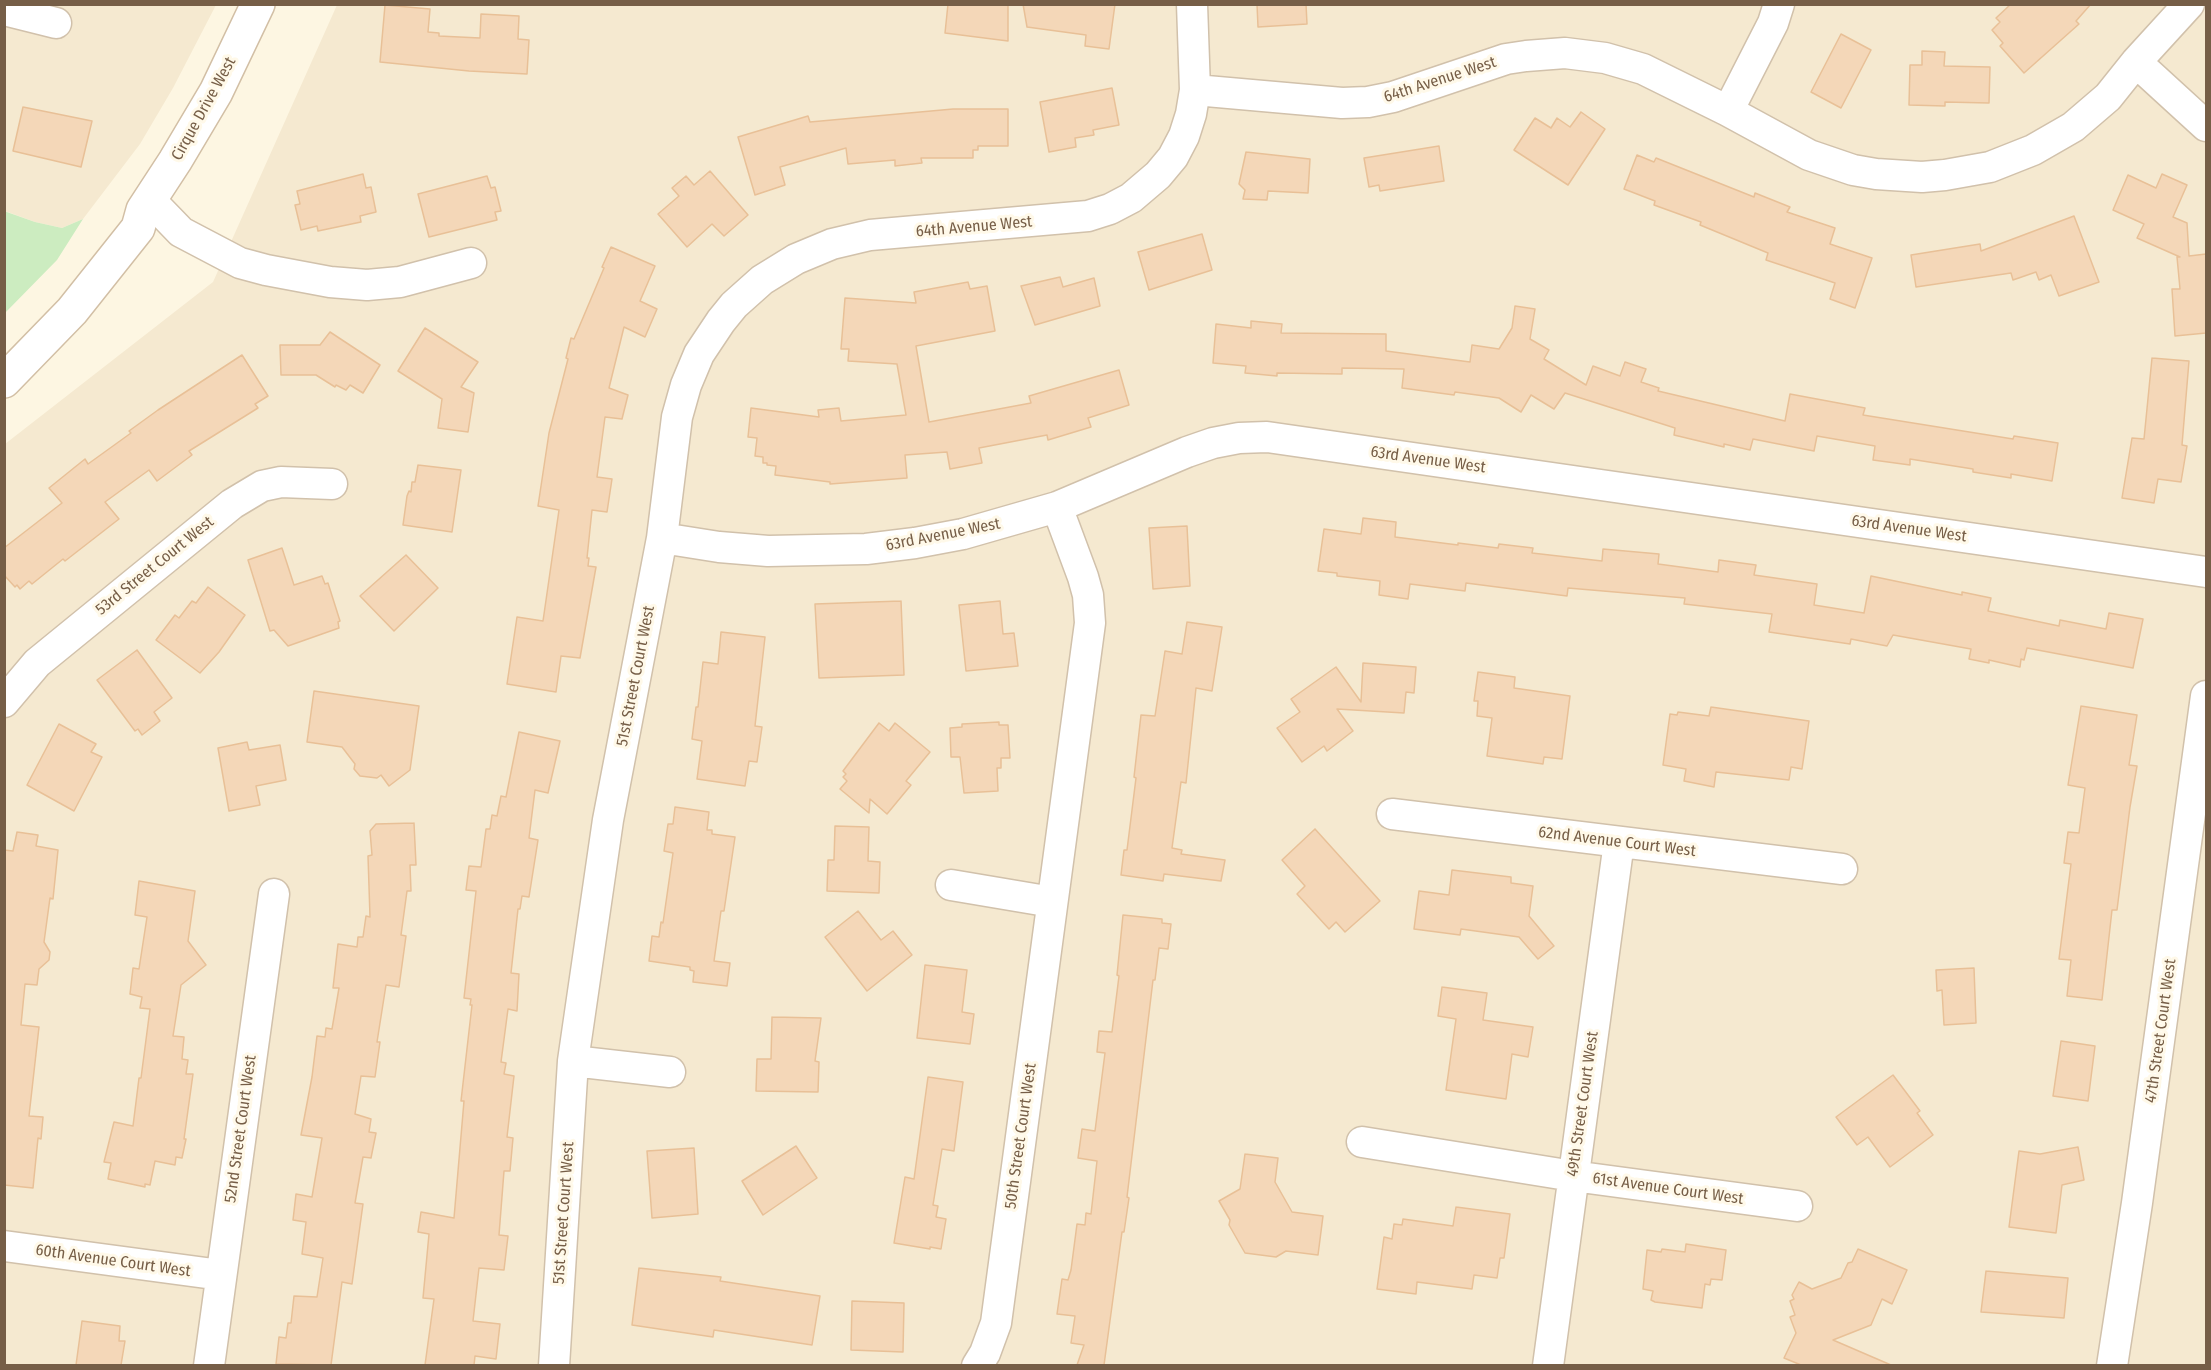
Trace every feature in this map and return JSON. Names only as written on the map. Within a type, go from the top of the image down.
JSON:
[{"type":"main road","name":"Cirque Drive West","points":[[4,381],[72,310],[133,236],[146,205],[216,92],[258,4]]},
{"type":"main road","points":[[4,352],[55,299],[120,217],[146,205]]},
{"type":"street","points":[[1192,4],[1195,90]]},
{"type":"street","points":[[1728,111],[1773,22],[1779,4]]},
{"type":"street","points":[[2189,4],[2136,62],[2206,126]]},
{"type":"street","points":[[4,10],[56,23]]},
{"type":"street","name":"64th Avenue West","points":[[735,305],[762,280],[795,259],[832,244],[870,235],[1064,220],[1110,209],[1131,198],[1158,176],[1173,157],[1188,125],[1195,90],[1342,103],[1368,102],[1392,98],[1506,59],[1565,53],[1605,58],[1643,69],[1728,111],[1809,155],[1853,170],[1922,177],[1990,166],[2033,150],[2054,139],[2091,113],[2108,97],[2136,62]]},
{"type":"street","points":[[146,205],[181,232],[240,263],[330,282],[367,285],[400,282],[471,263]]},
{"type":"street","name":"51st Street Court West","points":[[554,1365],[573,1061],[608,820],[662,537],[677,417],[686,385],[699,354],[721,321],[735,305]]},
{"type":"street","name":"63rd Avenue West","points":[[662,537],[719,547],[768,551],[866,549],[915,543],[963,534],[1057,507],[1204,446],[1239,438],[1267,437],[2206,572]]},
{"type":"street","name":"53rd Street Court West","points":[[4,702],[37,663],[232,504],[262,486],[281,482],[332,484]]},
{"type":"street","name":"50th Street Court West","points":[[977,1365],[985,1353],[996,1323],[1090,623],[1088,595],[1083,577],[1057,507]]},
{"type":"street","name":"47th Street Court West","points":[[2112,1365],[2137,1203],[2206,696]]},
{"type":"street","name":"62nd Avenue Court West","points":[[1392,814],[1842,869]]},
{"type":"street","name":"49th Street Court West","points":[[1548,1365],[1619,842]]},
{"type":"street","points":[[951,885],[1052,902]]},
{"type":"street","name":"52nd Street Court West","points":[[209,1365],[274,894]]},
{"type":"street","points":[[573,1061],[670,1072]]},
{"type":"street","name":"61st Avenue Court West","points":[[1362,1142],[1573,1176],[1797,1206]]},
{"type":"street","name":"60th Avenue Court West","points":[[4,1246],[221,1275]]},
{"type":"shaded area","points":[[4,5],[216,5],[173,88],[140,144],[83,219],[62,228],[35,222],[5,211]]},
{"type":"shaded area","points":[[337,5],[2206,5],[2206,1365],[5,1366],[5,444],[213,282]]},
{"type":"green space","points":[[4,211],[35,222],[62,228],[83,219],[57,260],[5,313]]},
{"type":"building","points":[[948,4],[1008,4],[1008,41],[945,33]]},
{"type":"building","points":[[1023,4],[1115,4],[1109,49],[1085,46],[1086,35],[1027,27]]},
{"type":"building","points":[[1257,4],[1306,4],[1307,24],[1258,27]]},
{"type":"building","points":[[2011,4],[2091,4],[2076,21],[2079,24],[2024,73],[2000,46],[2003,43],[1992,30],[2000,22],[1996,18]]},
{"type":"building","points":[[385,5],[430,9],[428,32],[439,33],[439,36],[480,38],[481,14],[519,16],[518,39],[529,40],[527,74],[380,62]]},
{"type":"building","points":[[1841,34],[1871,50],[1841,108],[1811,92]]},
{"type":"building","points":[[1922,51],[1945,52],[1944,66],[1990,67],[1989,103],[1945,102],[1945,106],[1909,105],[1910,65],[1922,65]]},
{"type":"building","points":[[1112,88],[1119,125],[1093,130],[1094,135],[1075,138],[1076,147],[1049,152],[1040,102]]},
{"type":"building","points":[[23,107],[92,121],[81,167],[13,151]]},
{"type":"building","points":[[953,109],[1008,109],[1008,146],[978,146],[978,150],[973,150],[973,158],[921,158],[922,163],[895,166],[895,160],[848,164],[846,148],[780,167],[785,185],[755,195],[738,137],[808,116],[810,122]]},
{"type":"building","points":[[1581,112],[1605,129],[1568,185],[1514,150],[1535,118],[1551,128],[1557,118],[1570,127]]},
{"type":"building","points":[[1439,146],[1444,181],[1380,191],[1379,185],[1369,187],[1364,158]]},
{"type":"building","points":[[1246,152],[1310,159],[1308,193],[1268,191],[1267,200],[1243,199],[1245,190],[1239,184]]},
{"type":"building","points":[[1637,155],[1654,162],[1656,158],[1754,197],[1755,193],[1790,207],[1787,212],[1835,228],[1830,244],[1872,258],[1855,308],[1830,299],[1835,283],[1766,260],[1768,253],[1700,225],[1701,222],[1654,205],[1655,201],[1624,189]]},
{"type":"building","points":[[710,171],[748,215],[724,236],[712,224],[687,247],[658,214],[679,196],[672,188],[686,176],[694,185]]},
{"type":"building","points":[[363,174],[366,188],[371,187],[376,212],[360,216],[361,222],[318,231],[317,226],[301,230],[295,205],[300,204],[297,191]]},
{"type":"building","points":[[2162,174],[2187,185],[2173,217],[2187,223],[2189,256],[2206,254],[2206,333],[2175,336],[2172,289],[2180,289],[2177,257],[2180,257],[2137,238],[2144,224],[2113,210],[2128,175],[2156,188]]},
{"type":"building","points":[[487,176],[491,188],[495,187],[501,211],[495,212],[497,220],[429,237],[418,194]]},
{"type":"building","points":[[2074,216],[2099,282],[2059,296],[2051,275],[2039,280],[2036,272],[2013,280],[2011,273],[1916,287],[1911,255],[1980,244],[1981,251]]},
{"type":"building","points":[[1202,234],[1212,270],[1149,290],[1138,252]]},
{"type":"building","points":[[611,247],[655,266],[640,301],[657,309],[645,337],[624,327],[609,388],[628,395],[622,419],[605,417],[597,477],[612,479],[607,512],[592,510],[587,558],[589,558],[588,566],[596,567],[580,658],[561,656],[556,692],[507,684],[517,617],[543,621],[559,510],[538,506],[549,433],[568,359],[566,358],[571,338],[574,339]]},
{"type":"building","points":[[1060,277],[1063,287],[1094,278],[1100,306],[1035,325],[1021,286]]},
{"type":"building","points":[[968,282],[970,289],[987,286],[995,331],[916,346],[929,422],[1031,403],[1029,396],[1119,370],[1129,405],[1088,418],[1091,427],[1048,440],[1047,435],[979,448],[982,463],[950,469],[947,452],[905,455],[907,478],[830,484],[830,482],[775,475],[776,466],[767,465],[763,463],[763,457],[755,456],[757,438],[748,437],[751,408],[819,417],[818,410],[839,408],[841,421],[906,415],[897,364],[848,361],[849,349],[841,349],[845,298],[916,303],[914,292]]},
{"type":"building","points":[[1515,306],[1535,309],[1530,339],[1549,350],[1544,359],[1586,385],[1593,366],[1620,376],[1625,362],[1646,369],[1641,382],[1659,388],[1658,391],[1785,421],[1790,394],[1865,408],[1863,415],[2013,439],[2014,436],[2058,443],[2052,481],[2011,474],[2011,478],[1973,472],[1973,469],[1910,459],[1910,465],[1873,460],[1875,446],[1817,436],[1814,451],[1753,439],[1750,450],[1724,444],[1724,447],[1674,435],[1675,428],[1565,393],[1554,409],[1531,395],[1521,412],[1499,398],[1402,388],[1404,369],[1342,368],[1342,374],[1277,373],[1277,376],[1245,373],[1246,366],[1213,363],[1216,324],[1251,328],[1251,321],[1282,324],[1281,333],[1386,334],[1386,351],[1470,362],[1472,345],[1499,349],[1512,328]]},
{"type":"building","points":[[425,328],[478,362],[461,387],[474,393],[468,432],[438,428],[442,399],[398,371]]},
{"type":"building","points":[[330,332],[380,365],[363,393],[350,385],[346,390],[336,385],[335,387],[316,375],[281,375],[280,345],[320,345]]},
{"type":"building","points":[[242,355],[268,396],[255,404],[258,408],[189,451],[192,455],[157,481],[149,470],[105,502],[119,519],[32,584],[29,581],[20,589],[17,585],[15,587],[4,575],[4,548],[62,503],[49,488],[85,459],[88,464],[158,410]]},
{"type":"building","points":[[2152,358],[2189,361],[2182,445],[2187,446],[2181,482],[2158,479],[2154,503],[2122,498],[2132,438],[2144,439]]},
{"type":"building","points":[[418,465],[461,470],[452,532],[403,525],[407,496],[409,491],[411,492],[412,482],[415,482]]},
{"type":"building","points":[[1363,518],[1396,522],[1395,537],[1458,545],[1458,543],[1498,548],[1499,544],[1533,548],[1532,553],[1602,561],[1603,549],[1659,554],[1658,564],[1718,572],[1719,560],[1756,565],[1754,575],[1817,584],[1814,605],[1864,613],[1871,576],[1962,595],[1962,592],[1991,598],[1988,611],[2059,626],[2060,620],[2106,629],[2109,613],[2143,619],[2133,668],[2027,648],[2024,660],[2021,659],[2020,667],[1989,660],[1989,663],[1969,659],[1971,649],[1893,635],[1887,646],[1851,639],[1850,644],[1769,632],[1772,614],[1684,604],[1685,598],[1568,588],[1567,596],[1466,583],[1465,591],[1410,584],[1408,599],[1379,595],[1380,581],[1337,576],[1337,573],[1318,571],[1324,529],[1361,534]]},
{"type":"building","points":[[1187,526],[1190,586],[1153,589],[1149,528]]},
{"type":"building","points":[[282,548],[294,585],[322,576],[325,584],[328,583],[340,621],[338,622],[339,628],[288,646],[274,630],[270,631],[248,560]]},
{"type":"building","points":[[406,555],[438,588],[394,631],[360,596]]},
{"type":"building","points":[[208,587],[245,615],[219,652],[200,673],[156,640],[175,615],[179,618],[192,601],[196,603]]},
{"type":"building","points":[[901,601],[904,675],[819,678],[815,604]]},
{"type":"building","points":[[1000,601],[1003,634],[1014,633],[1018,666],[966,671],[959,605]]},
{"type":"building","points":[[1187,622],[1222,627],[1212,691],[1196,688],[1186,783],[1181,782],[1172,848],[1182,850],[1181,854],[1225,860],[1221,881],[1164,874],[1163,881],[1121,875],[1124,850],[1127,850],[1136,778],[1134,777],[1141,715],[1155,716],[1165,651],[1182,654]]},
{"type":"building","points":[[721,632],[765,637],[755,726],[762,727],[757,762],[749,761],[745,786],[697,779],[702,741],[692,739],[703,662],[718,664]]},
{"type":"building","points":[[137,650],[172,698],[154,712],[160,721],[142,735],[138,729],[135,731],[97,680]]},
{"type":"building","points":[[1363,663],[1416,667],[1414,693],[1406,692],[1404,713],[1337,709],[1353,731],[1327,751],[1324,746],[1302,762],[1277,728],[1300,712],[1291,699],[1336,667],[1361,702]]},
{"type":"building","points":[[1478,672],[1515,677],[1514,688],[1570,696],[1562,759],[1544,757],[1543,764],[1487,756],[1492,718],[1477,716],[1478,701],[1474,701]]},
{"type":"building","points":[[314,691],[419,706],[410,770],[389,786],[381,775],[377,778],[360,776],[354,769],[355,764],[342,747],[307,742]]},
{"type":"building","points":[[2081,706],[2137,715],[2129,765],[2137,766],[2117,910],[2112,910],[2102,1000],[2067,996],[2071,960],[2059,959],[2071,864],[2064,863],[2068,832],[2079,833],[2085,788],[2068,785]]},
{"type":"building","points":[[1711,707],[1809,721],[1802,769],[1791,767],[1789,780],[1716,772],[1714,787],[1684,781],[1686,769],[1663,765],[1670,714],[1677,715],[1678,712],[1709,716]]},
{"type":"building","points":[[999,722],[999,725],[1008,725],[1010,758],[1001,758],[1001,768],[997,768],[998,791],[964,793],[960,757],[951,757],[950,728],[962,727],[962,724]]},
{"type":"building","points":[[879,723],[889,731],[895,723],[930,752],[906,781],[911,785],[887,814],[870,799],[869,813],[840,789],[847,781],[843,777],[846,774],[843,771]]},
{"type":"building","points":[[59,724],[96,744],[91,752],[102,757],[74,811],[27,785]]},
{"type":"building","points":[[519,732],[560,741],[548,793],[535,790],[529,838],[538,840],[529,897],[522,896],[520,909],[518,909],[511,973],[519,974],[517,1011],[508,1009],[501,1062],[506,1063],[504,1074],[514,1076],[507,1137],[513,1138],[510,1171],[504,1171],[499,1235],[508,1236],[504,1270],[479,1268],[473,1321],[500,1324],[496,1359],[475,1356],[474,1365],[425,1365],[434,1299],[423,1298],[429,1234],[418,1232],[421,1212],[454,1218],[464,1101],[461,1101],[472,1005],[470,1005],[471,999],[464,998],[476,891],[466,890],[469,866],[481,867],[486,829],[490,829],[492,815],[497,816],[501,796],[506,797]]},
{"type":"building","points":[[247,742],[249,750],[280,745],[286,780],[256,786],[260,805],[229,811],[218,748]]},
{"type":"building","points":[[675,807],[709,812],[707,830],[712,830],[712,834],[735,837],[714,961],[730,963],[727,986],[693,982],[694,971],[690,970],[690,967],[649,961],[652,936],[659,937],[661,922],[663,923],[673,853],[664,851],[668,824],[673,824]]},
{"type":"building","points":[[414,823],[416,865],[410,865],[411,891],[407,891],[401,935],[406,936],[399,987],[386,985],[377,1042],[380,1042],[375,1077],[361,1076],[355,1114],[371,1119],[369,1132],[376,1133],[371,1158],[363,1157],[355,1203],[363,1204],[352,1284],[342,1282],[331,1365],[276,1364],[279,1337],[286,1338],[288,1323],[291,1323],[294,1296],[317,1297],[323,1258],[302,1254],[306,1222],[293,1220],[296,1194],[312,1197],[322,1138],[301,1135],[317,1036],[325,1037],[326,1028],[332,1029],[339,988],[333,988],[338,944],[357,947],[358,937],[363,937],[366,916],[370,917],[368,856],[372,855],[370,831],[376,824]]},
{"type":"building","points":[[835,826],[869,827],[868,861],[880,862],[879,893],[827,891],[828,860],[834,860]]},
{"type":"building","points":[[1315,829],[1380,901],[1345,932],[1336,922],[1329,929],[1297,894],[1305,886],[1282,860]]},
{"type":"building","points":[[17,832],[38,835],[36,846],[58,850],[53,899],[50,898],[44,942],[50,952],[49,960],[39,969],[37,985],[25,984],[21,1025],[39,1027],[29,1116],[43,1117],[41,1139],[38,1138],[33,1188],[4,1185],[4,850],[13,851]]},
{"type":"building","points":[[1452,870],[1511,877],[1511,883],[1533,886],[1529,916],[1554,946],[1538,959],[1519,937],[1461,929],[1460,935],[1414,929],[1419,891],[1449,895]]},
{"type":"building","points":[[139,881],[195,891],[188,941],[206,965],[181,985],[173,1036],[184,1037],[182,1059],[188,1060],[186,1074],[193,1074],[182,1158],[176,1157],[175,1165],[155,1161],[150,1185],[145,1184],[145,1187],[108,1179],[111,1163],[104,1162],[114,1122],[133,1126],[150,1009],[140,1008],[142,997],[130,994],[133,968],[139,969],[147,917],[135,915]]},
{"type":"building","points":[[858,911],[881,940],[893,931],[912,955],[867,991],[825,937]]},
{"type":"building","points":[[1123,915],[1162,919],[1162,923],[1171,924],[1168,949],[1159,948],[1155,980],[1153,980],[1127,1197],[1129,1198],[1124,1232],[1122,1232],[1104,1365],[1077,1365],[1084,1345],[1071,1343],[1075,1316],[1057,1314],[1062,1279],[1068,1280],[1071,1270],[1077,1224],[1085,1225],[1086,1213],[1091,1214],[1097,1161],[1078,1158],[1082,1129],[1095,1131],[1105,1053],[1097,1052],[1099,1031],[1112,1032]]},
{"type":"building","points":[[925,965],[967,970],[962,1012],[974,1014],[970,1044],[917,1038]]},
{"type":"building","points":[[1974,968],[1976,1023],[1944,1025],[1942,990],[1937,991],[1936,970]]},
{"type":"building","points":[[1442,987],[1487,993],[1483,1020],[1533,1027],[1528,1057],[1512,1054],[1506,1099],[1446,1090],[1456,1019],[1438,1016]]},
{"type":"building","points":[[772,1017],[821,1018],[815,1061],[819,1062],[818,1092],[756,1091],[757,1059],[771,1059]]},
{"type":"building","points":[[2061,1041],[2095,1046],[2088,1101],[2053,1096]]},
{"type":"building","points":[[1893,1075],[1920,1111],[1917,1113],[1933,1135],[1890,1167],[1868,1137],[1857,1145],[1836,1117]]},
{"type":"building","points":[[928,1077],[963,1082],[954,1151],[942,1149],[933,1205],[938,1206],[936,1217],[946,1219],[941,1249],[894,1243],[905,1177],[914,1179]]},
{"type":"building","points":[[796,1146],[817,1178],[763,1215],[742,1181]]},
{"type":"building","points":[[2078,1147],[2084,1180],[2062,1185],[2056,1233],[2009,1227],[2019,1151],[2040,1154]]},
{"type":"building","points":[[694,1148],[698,1214],[652,1218],[647,1151]]},
{"type":"building","points":[[1245,1154],[1278,1158],[1275,1182],[1292,1212],[1323,1216],[1318,1255],[1286,1251],[1276,1257],[1245,1253],[1219,1201],[1240,1189]]},
{"type":"building","points":[[1456,1207],[1510,1214],[1504,1258],[1500,1258],[1497,1278],[1474,1275],[1472,1289],[1417,1282],[1416,1294],[1377,1289],[1384,1237],[1392,1239],[1394,1224],[1402,1225],[1403,1219],[1453,1226]]},
{"type":"building","points":[[1686,1244],[1726,1250],[1722,1280],[1711,1279],[1710,1285],[1705,1284],[1702,1308],[1651,1300],[1653,1291],[1643,1289],[1647,1250],[1685,1252]]},
{"type":"building","points":[[1858,1249],[1907,1270],[1892,1304],[1882,1299],[1871,1325],[1833,1340],[1891,1365],[1801,1365],[1784,1358],[1796,1333],[1790,1317],[1795,1315],[1790,1301],[1794,1299],[1792,1295],[1799,1282],[1812,1289],[1841,1278]]},
{"type":"building","points":[[639,1268],[721,1277],[720,1281],[820,1296],[812,1345],[714,1330],[713,1337],[632,1325]]},
{"type":"building","points":[[1986,1271],[2068,1278],[2064,1318],[1981,1312]]},
{"type":"building","points":[[852,1301],[904,1303],[903,1352],[851,1350]]},
{"type":"building","points":[[82,1321],[120,1326],[119,1341],[125,1341],[121,1365],[76,1365]]}]
